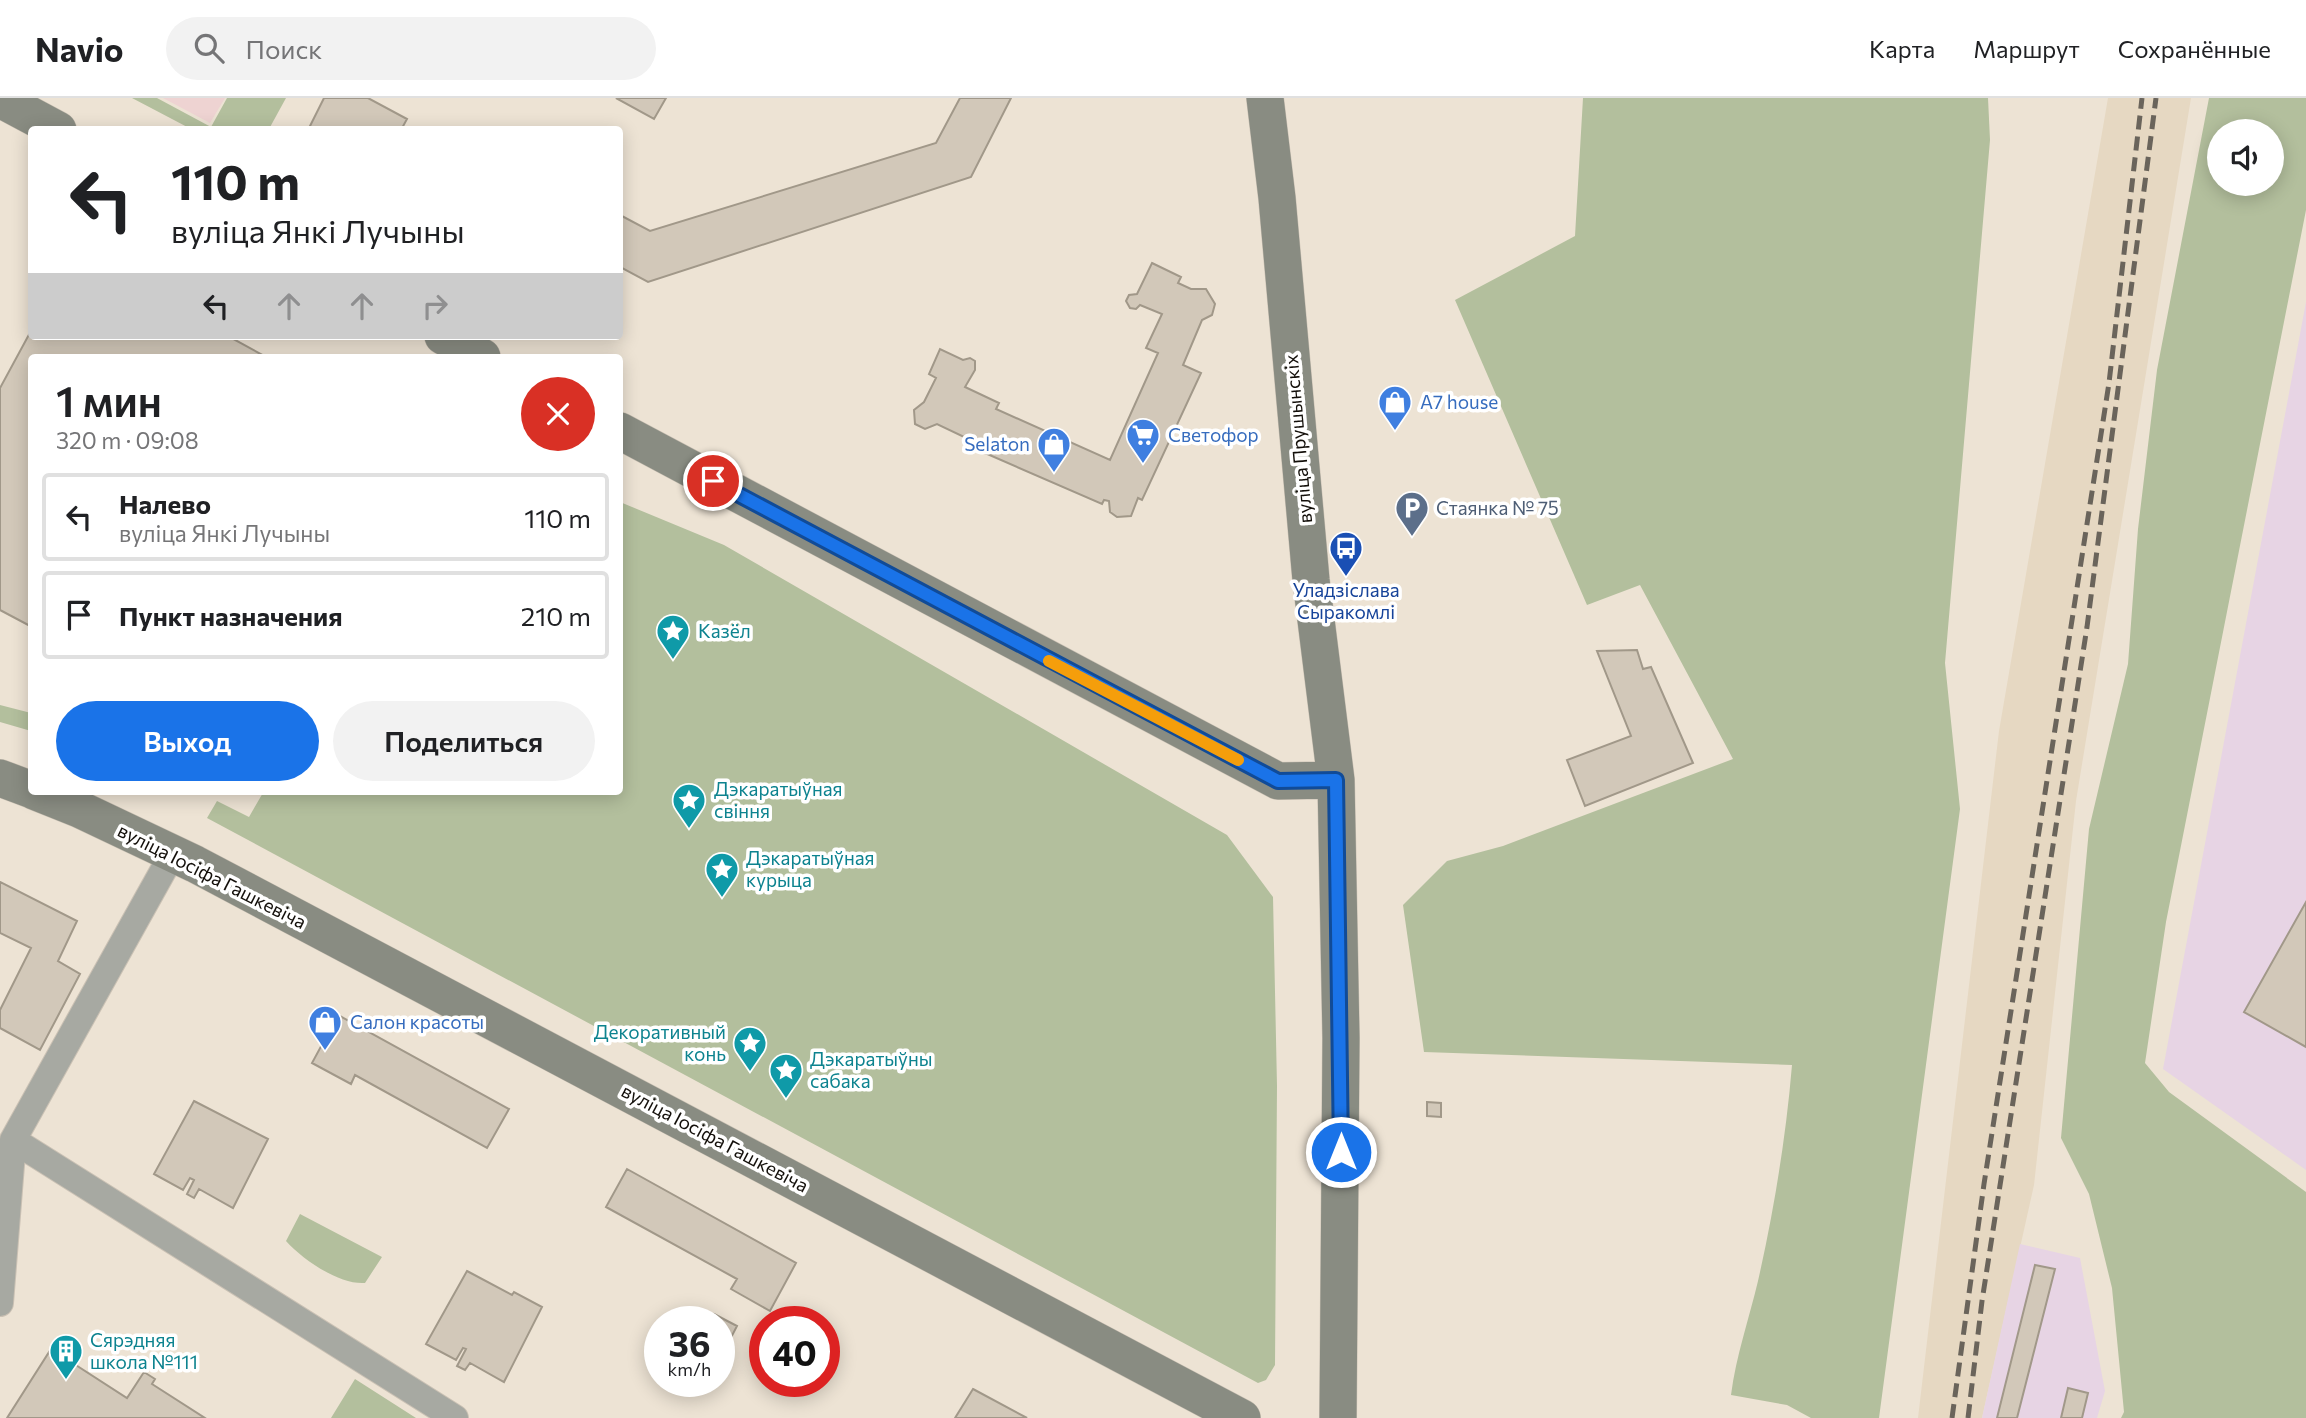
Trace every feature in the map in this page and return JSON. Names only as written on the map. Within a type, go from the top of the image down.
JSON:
[{"type":"street","name":"вуліца Прушынскіх","points":[[1265,98],[1277,198],[1311,580],[1336,780],[1341,1038],[1338,1418]]},
{"type":"street","points":[[0,99],[51,126]]},
{"type":"street","points":[[450,340],[476,354]]},
{"type":"street","points":[[623,433],[1278,781],[1336,780]]},
{"type":"street","name":"вуліца Іосіфа Гашкевіча","points":[[0,778],[28,789]]},
{"type":"street","name":"вуліца Іосіфа Гашкевіча","points":[[42,795],[173,853],[1242,1418]]},
{"type":"street","points":[[0,1303],[13,1140],[173,853]]},
{"type":"street","points":[[13,1140],[455,1418]]},
{"type":"shaded area","points":[[163,98],[225,98],[210,123]]},
{"type":"shaded area","points":[[2108,98],[2191,98],[2076,801],[2034,1185],[1982,1418],[1918,1418],[1999,731]]},
{"type":"shaded area","points":[[2306,302],[2306,1170],[2163,1069]]},
{"type":"shaded area","points":[[2020,1244],[2080,1258],[2105,1391],[2097,1418],[1982,1418]]},
{"type":"green space","points":[[132,98],[157,98],[209,126],[185,126]]},
{"type":"green space","points":[[227,98],[286,98],[271,126],[212,126]]},
{"type":"green space","points":[[1583,98],[1988,98],[1990,140],[1945,663],[1960,809],[1879,1418],[1811,1418],[1787,1405],[1731,1395],[1774,1200],[1792,1065],[1424,1052],[1403,905],[1447,861],[1503,846],[1733,759],[1640,585],[1587,605],[1455,300],[1575,236]]},
{"type":"green space","points":[[2209,98],[2306,98],[2306,210],[2166,922],[2145,1063],[2169,1092],[2306,1192],[2306,1418],[2121,1418],[2124,1412],[2112,1288],[2089,1194],[2061,1138],[2089,829],[2128,664],[2138,529],[2157,370]]},
{"type":"green space","points":[[623,503],[724,545],[1227,835],[1273,897],[1277,1086],[1275,1365],[1266,1380],[1258,1383],[207,818],[217,801],[249,817],[262,795],[623,795]]},
{"type":"green space","points":[[0,705],[28,712],[28,730],[0,722]]},
{"type":"green space","points":[[300,1214],[382,1257],[365,1283],[344,1280],[322,1270],[286,1241]]},
{"type":"green space","points":[[355,1379],[416,1418],[331,1418]]},
{"type":"building","points":[[324,98],[368,98],[407,119],[403,126],[310,126]]},
{"type":"building","points":[[616,98],[666,98],[654,119]]},
{"type":"building","points":[[960,98],[1011,98],[971,177],[648,282],[623,269],[623,217],[650,231],[936,143]]},
{"type":"building","points":[[1152,263],[1181,277],[1178,283],[1191,289],[1206,289],[1215,304],[1212,315],[1202,320],[1183,365],[1201,373],[1142,500],[1138,498],[1131,516],[1117,517],[1110,512],[1109,501],[1104,500],[1102,504],[978,450],[981,445],[937,424],[925,429],[915,424],[914,410],[924,402],[936,378],[929,374],[940,349],[963,360],[970,358],[975,361],[975,370],[965,387],[999,403],[996,409],[1110,460],[1158,353],[1146,348],[1162,314],[1140,305],[1136,309],[1130,308],[1126,301],[1129,295],[1137,294]]},
{"type":"building","points":[[28,336],[28,340],[235,340],[261,354],[28,354],[28,625],[0,610],[0,388]]},
{"type":"building","points":[[1637,650],[1643,669],[1651,667],[1693,763],[1585,806],[1567,760],[1631,736],[1597,651]]},
{"type":"building","points":[[0,882],[77,921],[58,961],[80,974],[40,1050],[0,1028],[0,1010],[31,948],[0,933]]},
{"type":"building","points":[[2306,902],[2306,1047],[2244,1012]]},
{"type":"building","points":[[338,1015],[509,1109],[487,1148],[355,1075],[351,1084],[312,1063]]},
{"type":"building","points":[[194,1101],[268,1139],[233,1208],[199,1189],[194,1198],[187,1194],[194,1180],[190,1178],[183,1190],[154,1174]]},
{"type":"building","points":[[1427,1102],[1441,1103],[1441,1117],[1427,1116]]},
{"type":"building","points":[[627,1169],[796,1263],[773,1306],[761,1306],[731,1289],[737,1279],[606,1207]]},
{"type":"building","points":[[2035,1265],[2055,1269],[2017,1418],[1997,1418]]},
{"type":"building","points":[[467,1271],[512,1295],[514,1292],[542,1307],[504,1382],[470,1363],[465,1370],[457,1366],[466,1349],[463,1348],[456,1360],[426,1344]]},
{"type":"building","name":"Сярэдняя школа №111","points":[[51,1349],[127,1398],[144,1372],[155,1379],[152,1384],[205,1418],[7,1418]]},
{"type":"building","points":[[2068,1388],[2088,1393],[2082,1418],[2061,1418]]},
{"type":"building","points":[[973,1389],[1027,1418],[955,1418]]},
{"type":"railway","points":[[1952,1418],[1984,1184],[2109,383],[2142,98]]},
{"type":"railway","points":[[1968,1418],[1982,1301],[2087,627],[2156,98]]},
{"type":"slow traffic","points":[[1049,661],[1238,760]]},
{"type":"place","name":"A7 house","points":[[1395,432]]},
{"type":"place","name":"Светофор","points":[[1143,465]]},
{"type":"place","name":"Selaton","points":[[1054,474]]},
{"type":"place","name":"Стаянка № 75","points":[[1412,538]]},
{"type":"place","name":"Уладзіслава Сыракомлі","points":[[1346,578]]},
{"type":"place","name":"Казёл","points":[[673,661]]},
{"type":"place","name":"Дэкаратыўная свіння","points":[[689,830]]},
{"type":"place","name":"Дэкаратыўная курыца","points":[[722,899]]},
{"type":"place","name":"Салон красоты","points":[[325,1052]]},
{"type":"place","name":"Декоративный конь","points":[[750,1073]]},
{"type":"place","name":"Дэкаратыўны сабака","points":[[786,1100]]},
{"type":"place","name":"Сярэдняя школа №111","points":[[66,1381]]},
{"type":"route","points":[[713,481],[1278,781],[1336,780],[1341,1152]]}]
